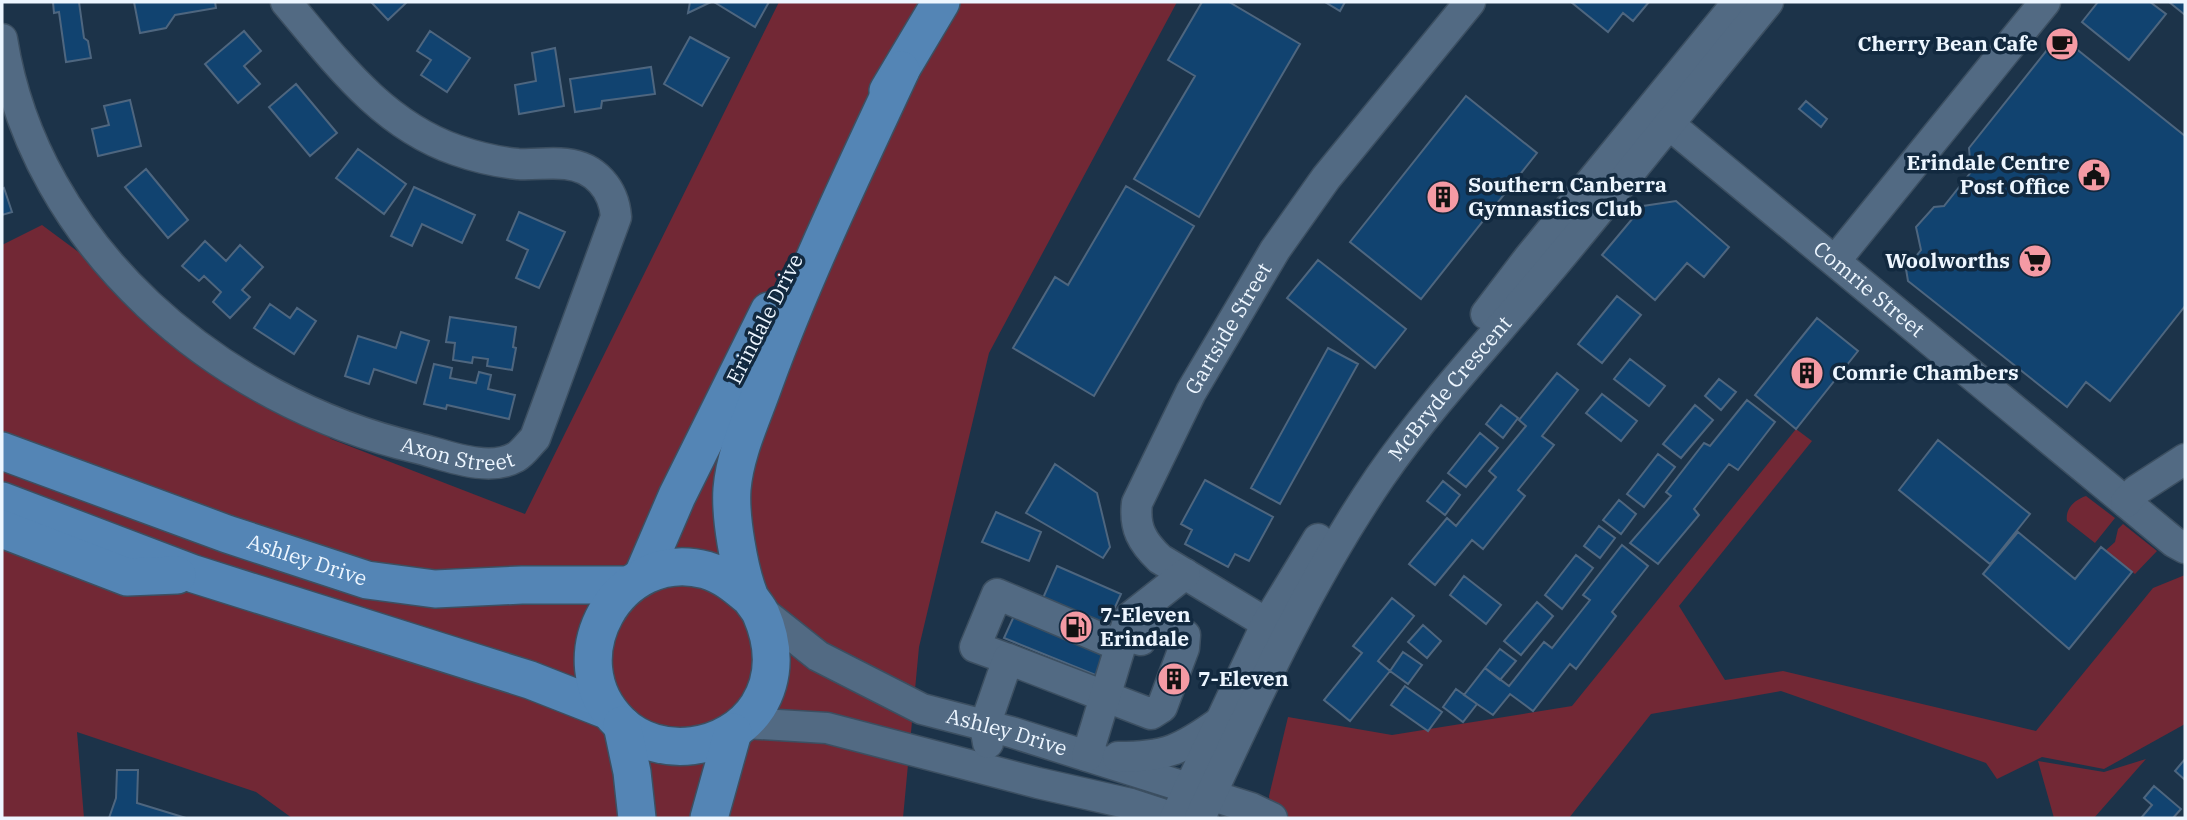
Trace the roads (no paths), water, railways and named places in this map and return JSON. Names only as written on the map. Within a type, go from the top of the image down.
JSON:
[{"type":"main road","name":"Erindale Drive","points":[[636,580],[843,165],[942,2]]},
{"type":"main road","name":"Erindale Drive","points":[[754,603],[733,529],[732,489],[740,452],[784,329],[901,70]]},
{"type":"main road","name":"Ashley Drive","points":[[2,451],[227,534],[367,580],[435,589],[636,580]]},
{"type":"main road","points":[[13,519],[79,544],[194,575],[530,680],[615,718],[650,741],[674,747],[699,745],[739,727]]},
{"type":"main road","points":[[637,818],[632,772],[615,718],[597,686],[593,657],[598,628],[612,602],[636,580],[681,567],[706,570],[730,580],[754,603],[769,632],[772,657],[769,681],[759,704],[739,727],[709,818]]},
{"type":"street","name":"Axon Street","points":[[2,39],[19,107],[44,166],[77,222],[119,275],[167,323],[222,365],[314,415],[379,439],[481,463],[500,462],[517,456],[535,439],[616,216],[615,203],[608,188],[591,172],[568,164],[497,161],[455,150],[415,131],[379,106],[348,75],[286,2]]},
{"type":"street","name":"Gartside Street","points":[[1277,629],[1160,559],[1147,547],[1139,533],[1136,518],[1138,503],[1191,392],[1275,250],[1326,178],[1470,2]]},
{"type":"street","name":"McBryde Crescent","points":[[1174,818],[1200,801],[1233,720],[1277,629],[1325,566],[1387,454],[1445,381],[1546,274],[1738,2]]},
{"type":"street","name":"McBryde Crescent","points":[[1659,116],[1768,2]]},
{"type":"street","points":[[1835,261],[2045,2]]},
{"type":"street","name":"Comrie Street","points":[[1659,116],[2185,548]]},
{"type":"street","points":[[2126,502],[2137,490],[2185,459]]},
{"type":"street","points":[[1185,573],[1129,618],[1104,698],[1090,756],[1143,757],[1166,754],[1233,720],[1242,779],[1262,803],[1290,818]]},
{"type":"street","points":[[997,594],[1122,640],[1141,640],[1154,625],[1165,623],[1185,635],[1184,648],[1162,707],[1151,714],[1008,659],[975,647],[997,594]]},
{"type":"street","name":"Ashley Drive","points":[[754,603],[818,656],[922,709],[1090,756],[1200,801],[1272,818]]},
{"type":"street","points":[[993,771],[985,725],[1008,659]]},
{"type":"street","name":"Ashley Drive","points":[[739,727],[827,728],[1131,804],[1174,818]]},
{"type":"place","name":"Cherry Bean Cafe","points":[[2062,44]]},
{"type":"place","name":"Erindale Centre Post Office","points":[[2094,175]]},
{"type":"place","name":"Southern Canberra Gymnastics Club","points":[[1443,197]]},
{"type":"place","name":"Woolworths","points":[[2035,261]]},
{"type":"place","name":"Comrie Chambers","points":[[1807,373]]},
{"type":"place","name":"7-Eleven Erindale","points":[[1076,627]]},
{"type":"place","name":"7-Eleven","points":[[1174,679]]}]
